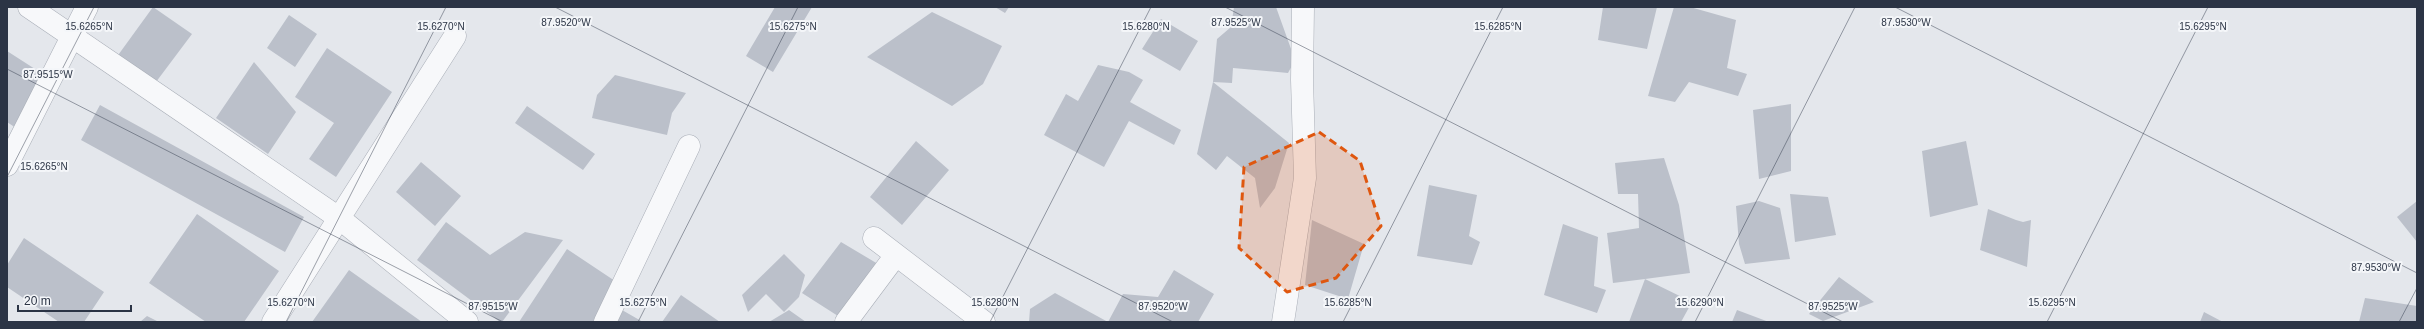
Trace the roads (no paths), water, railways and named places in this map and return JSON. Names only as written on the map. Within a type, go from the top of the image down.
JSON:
[{"type":"street","points":[[29,7],[339,218],[467,322]]},
{"type":"street","points":[[7,165],[88,7]]},
{"type":"street","points":[[1283,322],[1305,178],[1303,7]]},
{"type":"street","points":[[273,322],[455,36]]},
{"type":"street","points":[[605,322],[689,146]]},
{"type":"street","points":[[874,238],[984,322]]},
{"type":"street","points":[[846,322],[896,255]]}]
